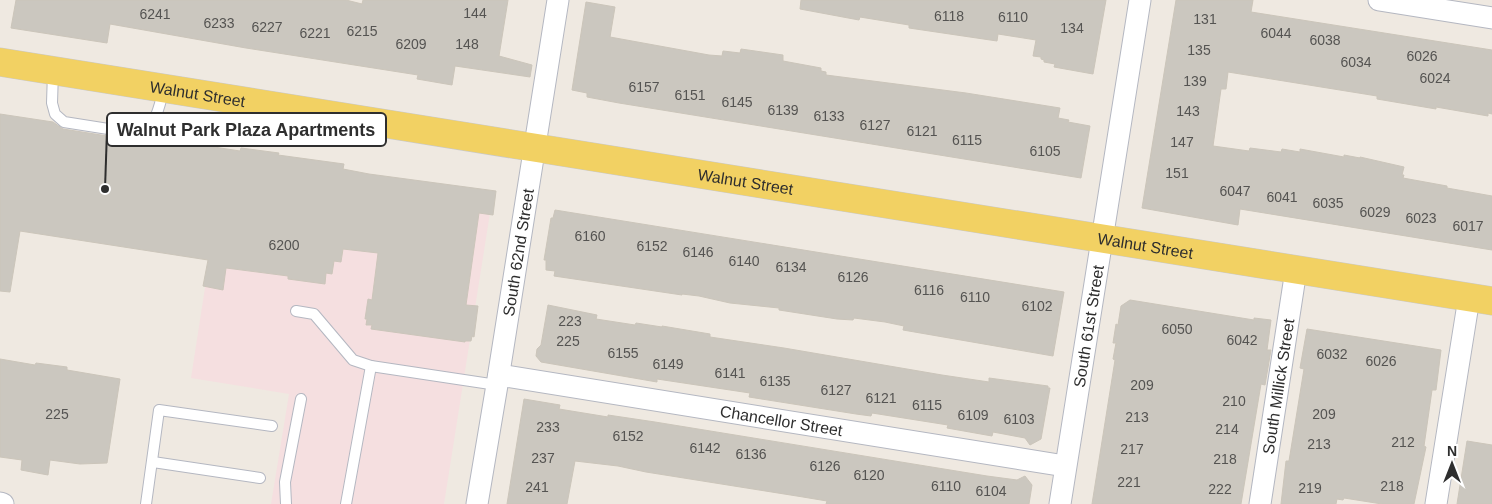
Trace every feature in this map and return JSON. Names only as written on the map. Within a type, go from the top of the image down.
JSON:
[{"type":"main road","name":"Walnut Street","points":[[0,62],[1481,300]]},
{"type":"street","name":"South 62nd Street","points":[[477,504],[558,0]]},
{"type":"street","name":"South 61st Street","points":[[1060,504],[1140,0]]},
{"type":"street","points":[[1379,0],[1492,18]]},
{"type":"street","name":"South Millick Street","points":[[1260,504],[1296,270]]},
{"type":"street","points":[[1436,504],[1481,300]]},
{"type":"street","name":"Chancellor Street","points":[[498,380],[1065,466]]},
{"type":"lane","points":[[53,71],[52,103],[55,114],[64,122],[140,134],[148,130],[155,119],[164,89]]},
{"type":"lane","points":[[296,311],[314,314],[353,360],[371,366],[498,380]]},
{"type":"lane","points":[[346,504],[371,366]]},
{"type":"lane","points":[[286,504],[285,482],[301,399]]},
{"type":"lane","points":[[146,504],[159,410],[272,426]]},
{"type":"lane","points":[[153,462],[260,478]]},
{"type":"shaded area","points":[[226,152],[493,194],[444,504],[271,504],[289,394],[191,378]]},
{"type":"building","points":[[16,0],[346,0],[362,4],[363,0],[508,0],[499,56],[532,65],[530,77],[455,66],[452,85],[417,79],[418,75],[110,24],[107,43],[11,28]]},
{"type":"building","points":[[801,0],[1106,0],[1093,74],[1054,67],[1055,64],[1044,62],[1041,57],[1033,56],[1036,40],[998,34],[997,41],[909,28],[909,25],[860,17],[859,20],[800,9]]},
{"type":"building","points":[[1176,0],[1253,0],[1251,12],[1492,50],[1492,114],[1488,113],[1488,116],[1436,107],[1436,109],[1377,99],[1377,96],[1228,72],[1226,89],[1221,89],[1213,146],[1249,151],[1250,148],[1281,152],[1282,149],[1300,152],[1300,149],[1344,157],[1344,155],[1360,157],[1404,167],[1403,178],[1492,196],[1492,250],[1240,209],[1238,225],[1142,208]]},
{"type":"building","points":[[586,2],[615,7],[610,37],[709,55],[722,56],[723,51],[740,53],[741,49],[783,55],[783,61],[821,68],[821,71],[826,72],[826,75],[966,93],[1060,108],[1058,118],[1090,126],[1081,178],[587,97],[587,93],[572,90]]},
{"type":"building","points":[[0,114],[53,122],[63,129],[139,141],[149,137],[240,151],[241,148],[279,153],[278,155],[344,164],[343,169],[369,174],[496,191],[493,215],[479,213],[466,305],[478,306],[474,337],[472,336],[471,341],[465,342],[371,329],[372,325],[366,325],[367,319],[365,319],[368,299],[372,300],[378,253],[343,249],[341,262],[334,261],[332,274],[326,273],[325,284],[288,279],[288,276],[226,268],[223,290],[203,286],[208,260],[20,231],[10,292],[0,291]]},
{"type":"building","points":[[555,210],[1064,292],[1053,356],[903,330],[904,326],[885,322],[854,318],[853,320],[837,319],[779,310],[779,308],[730,303],[699,296],[554,276],[555,271],[546,270],[546,260],[544,260],[551,218],[553,218]]},
{"type":"building","points":[[1130,300],[1254,320],[1254,318],[1271,320],[1267,350],[1271,350],[1265,385],[1261,384],[1241,504],[1092,504],[1115,360],[1113,359],[1116,343],[1113,343],[1116,324],[1118,325],[1121,306]]},
{"type":"building","points":[[548,305],[597,315],[596,319],[635,325],[636,323],[662,326],[710,334],[710,337],[989,382],[989,378],[1048,386],[1050,388],[1041,439],[1030,445],[1025,438],[993,432],[992,436],[947,428],[948,425],[872,413],[871,416],[856,414],[749,397],[750,393],[657,379],[657,382],[541,362],[536,356],[537,349],[541,345]]},
{"type":"building","points":[[1307,329],[1441,350],[1436,390],[1432,390],[1424,446],[1426,447],[1414,504],[1382,504],[1344,498],[1343,500],[1337,499],[1336,504],[1281,504],[1286,461],[1289,461],[1304,369],[1300,368]]},
{"type":"building","points":[[0,359],[35,365],[36,363],[67,367],[67,370],[120,379],[107,463],[80,464],[50,460],[48,475],[21,470],[22,460],[0,457]]},
{"type":"building","points":[[524,399],[560,405],[559,409],[655,422],[987,476],[1017,480],[1025,476],[1032,485],[1029,504],[826,504],[827,501],[618,466],[575,461],[567,504],[507,504]]},
{"type":"building","points":[[1467,441],[1492,445],[1492,504],[1457,504]]},
{"type":"place","name":"Walnut Park Plaza Apartments","points":[[105,189]]}]
